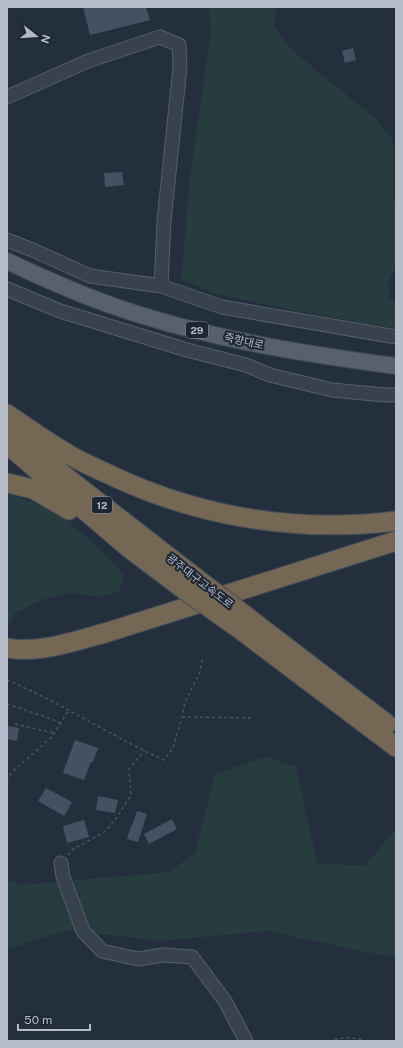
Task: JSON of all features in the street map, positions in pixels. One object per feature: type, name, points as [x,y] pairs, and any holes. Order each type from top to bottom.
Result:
[{"type":"highway","points":[[7,414],[81,461],[161,497],[200,508],[240,518],[287,524],[338,526],[396,521]]},
{"type":"highway","name":"광주대구고속도로","points":[[7,427],[193,586],[396,731]]},
{"type":"highway","name":"광주대구고속도로","points":[[7,444],[129,548],[193,586]]},
{"type":"highway","points":[[7,483],[33,489],[56,501],[129,548]]},
{"type":"highway","points":[[7,648],[34,649],[63,644],[105,633],[396,541]]},
{"type":"highway","points":[[7,657],[36,657],[106,641],[256,596],[396,551]]},
{"type":"highway","name":"광주대구고속도로","points":[[246,625],[396,747]]},
{"type":"main road","name":"죽향대로","points":[[7,262],[57,285],[122,309],[187,328],[241,342],[310,354],[396,366]]},
{"type":"street","points":[[7,98],[88,61],[160,38],[179,45],[180,67],[164,221],[161,286]]},
{"type":"street","points":[[7,240],[90,276],[161,286],[222,307],[396,337]]},
{"type":"street","points":[[7,289],[60,311],[187,350],[246,365],[270,375],[332,390],[396,395]]},
{"type":"street","points":[[61,863],[63,877],[83,931],[102,951],[138,959],[163,955],[192,957],[225,1001],[246,1041]]},
{"type":"path","points":[[7,680],[69,710],[144,751],[164,760],[173,748],[185,702],[200,672],[203,657]]},
{"type":"path","points":[[7,704],[61,723]]},
{"type":"path","points":[[7,781],[12,772],[51,738],[69,710]]},
{"type":"path","points":[[182,717],[254,718]]},
{"type":"path","points":[[15,724],[54,733]]},
{"type":"path","points":[[61,863],[72,850],[106,831],[117,817],[131,794],[130,769],[144,751]]},
{"type":"path","points":[[329,1041],[335,1039],[355,1038],[366,1041]]},
{"type":"green space","points":[[208,7],[277,7],[274,26],[290,48],[373,116],[393,140],[394,202],[396,205],[396,265],[388,284],[390,299],[396,302],[396,329],[219,295],[181,279],[190,177],[211,31]]},
{"type":"green space","points":[[7,494],[33,502],[66,520],[96,545],[124,575],[119,591],[99,597],[71,593],[41,600],[15,613],[7,628]]},
{"type":"green space","points":[[265,757],[296,767],[317,863],[365,866],[396,829],[396,957],[268,931],[159,941],[69,930],[7,949],[7,880],[21,885],[169,872],[195,853],[215,774]]},
{"type":"building","points":[[83,7],[146,7],[150,20],[90,35]]},
{"type":"building","points":[[353,48],[356,60],[345,63],[342,51]]},
{"type":"building","points":[[122,172],[124,185],[105,187],[104,173]]},
{"type":"building","points":[[7,726],[19,728],[17,741],[7,739]]},
{"type":"building","points":[[75,740],[98,748],[84,780],[63,773]]},
{"type":"building","points":[[46,788],[72,802],[64,816],[38,801]]},
{"type":"building","points":[[98,796],[118,800],[115,813],[96,810]]},
{"type":"building","points":[[137,811],[147,814],[138,842],[127,839]]},
{"type":"building","points":[[172,819],[177,829],[149,844],[144,834]]},
{"type":"building","points":[[84,820],[89,837],[67,843],[63,826]]}]
